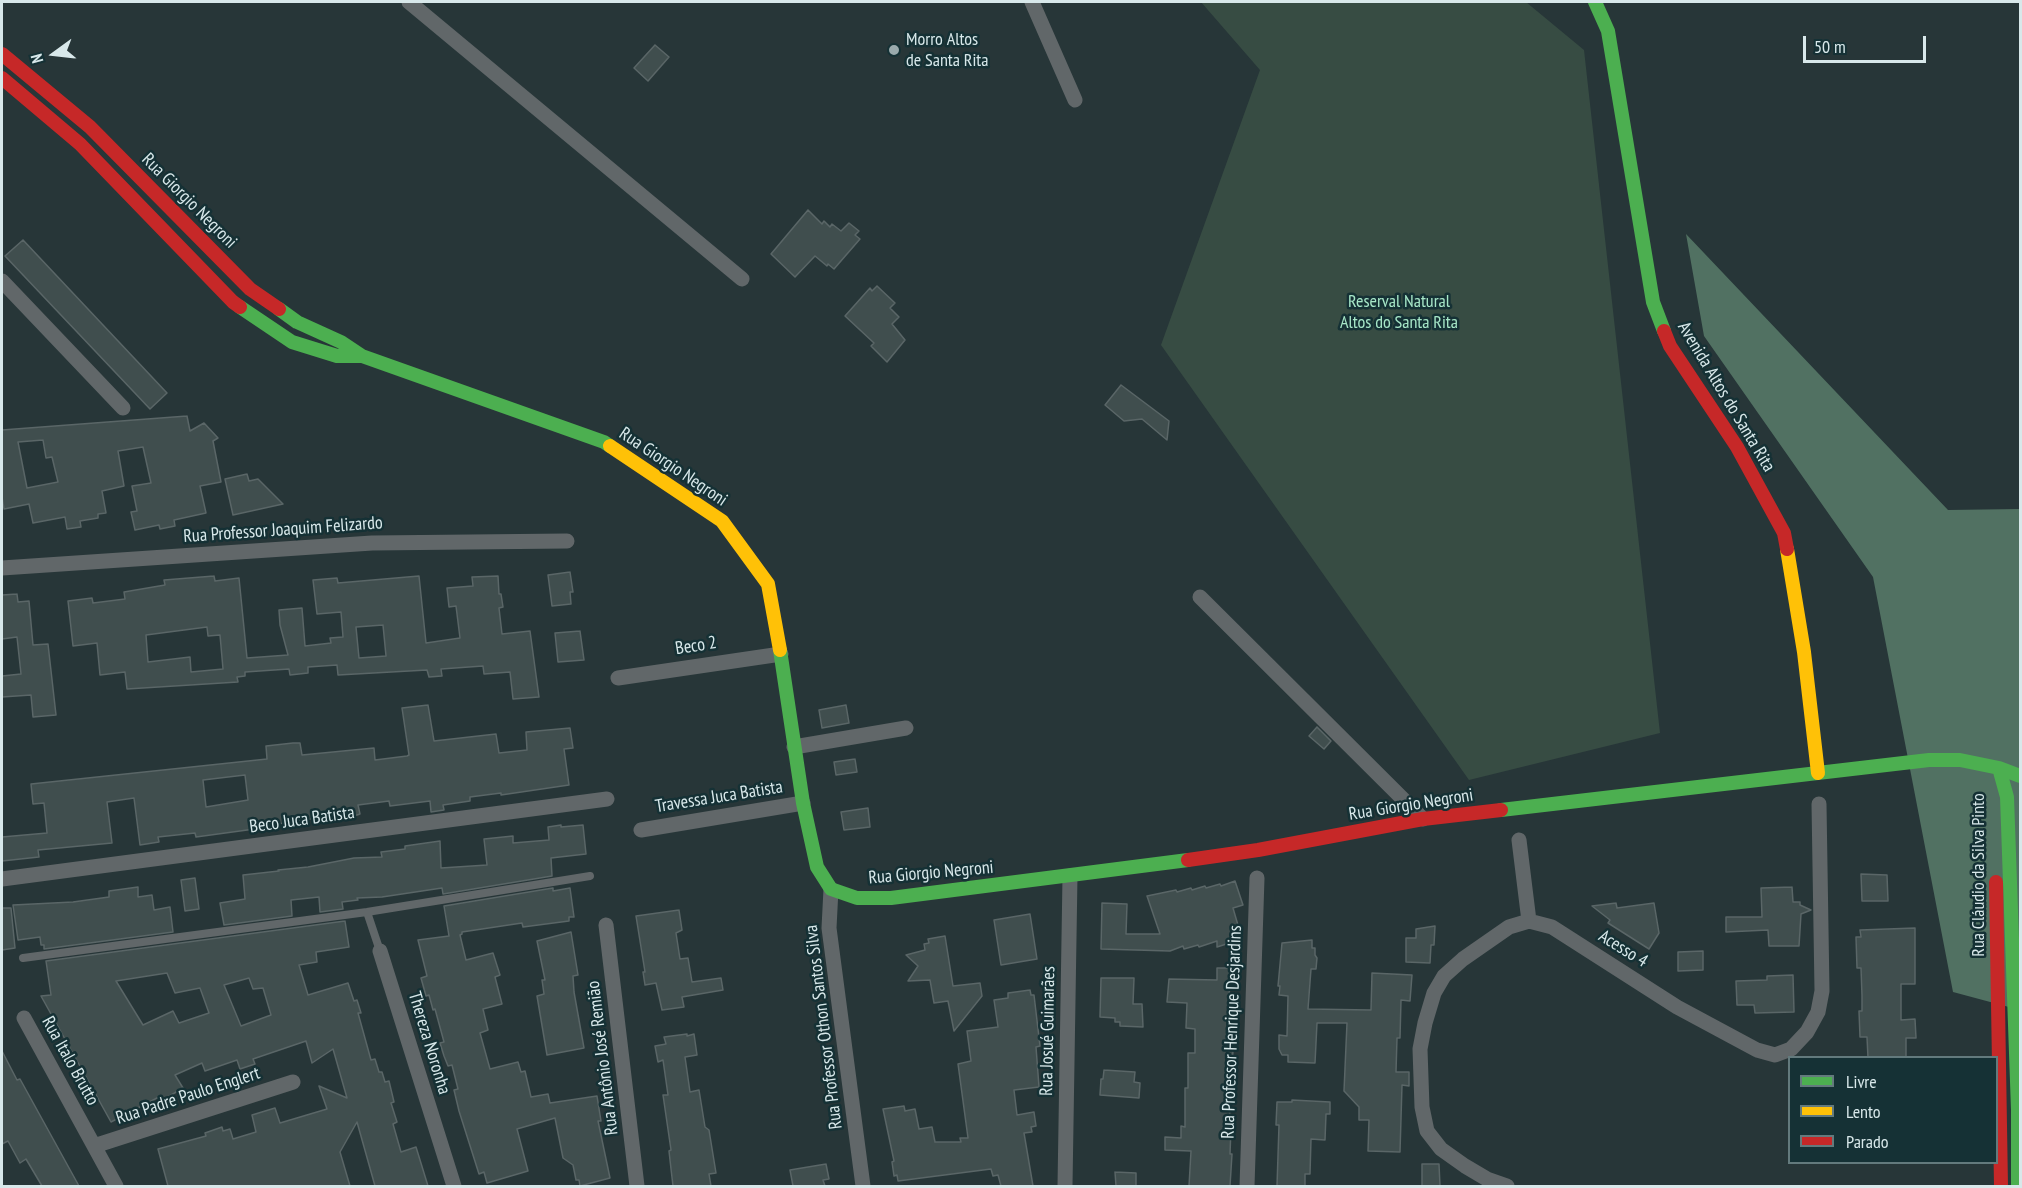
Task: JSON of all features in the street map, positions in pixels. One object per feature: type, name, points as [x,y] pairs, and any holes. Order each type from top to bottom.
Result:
[{"type":"street","points":[[409,2],[742,279]]},
{"type":"street","points":[[1032,2],[1076,100]]},
{"type":"street","name":"Avenida Altos do Santa Rita","points":[[1595,2],[1608,31],[1653,302],[1670,346],[1737,447],[1784,533],[1804,652],[1818,773]]},
{"type":"street","name":"Rua Giorgio Negroni","points":[[2,54],[90,127],[250,289],[297,322],[341,342],[362,356],[604,442],[722,521],[768,584],[780,654]]},
{"type":"street","name":"Rua Giorgio Negroni","points":[[2,78],[80,144],[233,303],[292,342],[337,356],[362,356]]},
{"type":"street","points":[[2,281],[123,408]]},
{"type":"street","name":"Rua Professor Joaquim Felizardo","points":[[2,568],[372,543],[567,541]]},
{"type":"street","points":[[1200,597],[1424,819]]},
{"type":"street","points":[[780,654],[802,803],[817,867],[831,889]]},
{"type":"street","name":"Beco 2","points":[[618,678],[780,654]]},
{"type":"street","points":[[794,747],[906,728]]},
{"type":"street","name":"Rua Giorgio Negroni","points":[[831,889],[858,898],[891,898],[1258,850],[1424,819],[1929,760],[1960,760],[2000,768],[2020,777]]},
{"type":"street","name":"Rua Cláudio da Silva Pinto","points":[[2000,768],[2007,797],[2018,1110],[2018,1186]]},
{"type":"street","name":"Rua Cláudio da Silva Pinto","points":[[2000,768],[1995,794],[2001,1186]]},
{"type":"street","name":"Beco Juca Batista","points":[[2,879],[607,800]]},
{"type":"street","name":"Travessa Juca Batista","points":[[641,830],[802,803]]},
{"type":"street","name":"Acesso 4","points":[[1529,921],[1552,927],[1677,1007],[1757,1050],[1775,1055],[1791,1049],[1807,1032],[1818,1012],[1822,991],[1819,804]]},
{"type":"street","points":[[1507,1186],[1487,1179],[1440,1149],[1427,1131],[1422,1107],[1420,1049],[1434,993],[1444,976],[1463,959],[1509,927],[1529,921],[1519,840]]},
{"type":"street","name":"Rua Josué Guimarães","points":[[1065,1186],[1070,876]]},
{"type":"street","name":"Rua Professor Henrique Desjardins","points":[[1247,1186],[1257,878]]},
{"type":"street","name":"Rua Professor Othon Santos Silva","points":[[831,889],[829,928],[863,1186]]},
{"type":"street","name":"Rua Antônio José Remião","points":[[606,925],[637,1186]]},
{"type":"street","points":[[1998,950],[2013,950]]},
{"type":"street","name":"Thereza Noronha","points":[[380,951],[454,1186]]},
{"type":"street","name":"Rua Italo Brutto","points":[[24,1018],[117,1186]]},
{"type":"street","name":"Rua Padre Paulo Englert","points":[[94,1146],[293,1082]]},
{"type":"street","points":[[2001,1110],[2018,1110]]},
{"type":"lane","points":[[23,958],[368,912],[590,876]]},
{"type":"lane","name":"Thereza Noronha","points":[[368,912],[380,951]]},
{"type":"green space","name":"Reserval Natural Altos do Santa Rita","points":[[1201,2],[1526,2],[1584,50],[1660,733],[1469,780],[1161,345],[1260,70]]},
{"type":"green space","points":[[1686,234],[1948,510],[2020,509],[2020,1010],[1953,992],[1873,577],[1704,336]]},
{"type":"building","points":[[655,45],[669,57],[648,81],[634,68]]},
{"type":"building","points":[[808,210],[822,224],[824,221],[830,227],[832,224],[841,231],[849,223],[859,231],[855,235],[860,239],[834,269],[815,256],[795,277],[771,254]]},
{"type":"building","points":[[23,240],[167,393],[150,409],[5,256]]},
{"type":"building","points":[[877,286],[895,303],[890,308],[899,317],[892,324],[905,340],[887,362],[871,346],[874,343],[845,316],[870,288],[872,291]]},
{"type":"building","points":[[1121,385],[1169,421],[1167,440],[1142,419],[1124,421],[1105,405]]},
{"type":"building","points":[[187,416],[190,431],[204,423],[218,438],[213,441],[221,482],[200,486],[206,513],[174,520],[175,526],[160,529],[159,525],[135,530],[131,512],[137,511],[132,486],[151,483],[143,447],[118,451],[124,486],[102,491],[106,513],[98,514],[98,518],[80,521],[81,527],[67,529],[65,517],[33,523],[29,504],[4,509],[2,430]],"holes":[[[43,440],[46,458],[52,457],[58,482],[27,488],[18,442]]]},
{"type":"building","points":[[247,474],[249,481],[258,479],[283,504],[233,515],[225,479]]},
{"type":"building","points":[[570,572],[573,592],[570,592],[571,604],[552,606],[548,575]]},
{"type":"building","points":[[214,576],[215,581],[239,578],[247,658],[288,655],[280,625],[279,610],[302,608],[305,646],[331,643],[330,638],[343,637],[341,612],[317,614],[313,580],[337,578],[338,583],[419,576],[426,643],[460,638],[456,606],[449,607],[447,588],[473,586],[472,577],[498,576],[499,594],[501,594],[503,607],[499,608],[502,634],[530,631],[539,697],[513,699],[510,672],[484,674],[483,666],[441,669],[442,676],[429,677],[427,670],[338,675],[337,665],[308,667],[308,673],[290,675],[289,669],[245,672],[245,676],[237,677],[238,682],[127,689],[125,672],[100,675],[97,643],[73,646],[68,601],[92,598],[93,603],[125,599],[124,592],[165,585],[164,580]],"holes":[[[383,625],[386,656],[359,658],[356,627]],[[207,627],[208,636],[220,635],[223,669],[191,672],[190,657],[148,662],[146,635]]]},
{"type":"building","points":[[17,594],[18,602],[29,601],[33,645],[48,644],[56,715],[33,717],[31,695],[2,697],[2,676],[21,674],[17,637],[2,639],[2,595]]},
{"type":"building","points":[[580,631],[584,660],[558,662],[555,633]]},
{"type":"building","points":[[428,705],[434,741],[496,734],[499,753],[527,750],[526,732],[570,728],[573,748],[564,749],[569,785],[470,797],[470,801],[443,805],[444,810],[431,812],[430,801],[390,806],[389,801],[358,805],[360,814],[351,817],[340,818],[337,815],[196,837],[195,833],[158,837],[159,842],[140,845],[134,798],[107,802],[112,843],[38,850],[39,857],[2,861],[2,837],[47,833],[44,803],[33,804],[31,784],[267,759],[266,746],[293,743],[300,743],[302,755],[374,748],[375,760],[407,756],[409,755],[402,708]],"holes":[[[245,775],[248,800],[206,807],[203,780]]]},
{"type":"building","points":[[846,705],[849,723],[822,728],[819,710]]},
{"type":"building","points":[[1317,727],[1331,741],[1324,749],[1309,736]]},
{"type":"building","points":[[855,759],[857,772],[836,775],[834,762]]},
{"type":"building","points":[[868,808],[870,827],[844,830],[841,812]]},
{"type":"building","points":[[561,825],[561,827],[583,825],[586,854],[551,858],[552,876],[443,894],[442,888],[382,897],[357,898],[358,900],[342,902],[343,909],[320,912],[319,897],[291,900],[292,916],[224,925],[220,903],[245,899],[243,875],[308,867],[354,858],[382,857],[381,852],[440,841],[441,868],[487,865],[484,839],[513,836],[513,843],[549,840],[548,827]]},
{"type":"building","points":[[1861,874],[1887,875],[1888,901],[1862,901]]},
{"type":"building","points":[[195,878],[199,909],[185,911],[181,880]]},
{"type":"building","points":[[1235,881],[1243,905],[1233,908],[1242,939],[1217,947],[1217,941],[1199,947],[1198,945],[1184,949],[1183,946],[1170,951],[1101,949],[1102,903],[1127,904],[1126,934],[1160,934],[1147,896],[1205,886],[1206,888],[1220,884],[1221,886]]},
{"type":"building","points":[[138,887],[138,897],[152,895],[154,910],[170,907],[173,932],[44,949],[40,937],[18,940],[13,905],[73,902],[109,897],[109,891]]},
{"type":"building","points":[[1792,887],[1793,902],[1800,902],[1800,905],[1811,910],[1801,914],[1799,946],[1769,946],[1768,930],[1726,932],[1726,917],[1762,917],[1761,888]]},
{"type":"building","points":[[553,888],[553,891],[570,888],[574,917],[569,917],[569,921],[523,927],[522,923],[462,932],[460,935],[466,960],[493,953],[500,975],[495,977],[502,1004],[483,1009],[488,1030],[480,1033],[490,1069],[518,1062],[521,1072],[525,1071],[531,1097],[548,1094],[550,1103],[597,1096],[601,1121],[598,1121],[610,1178],[580,1186],[579,1180],[576,1180],[573,1165],[563,1158],[555,1118],[517,1129],[528,1171],[487,1183],[484,1172],[479,1174],[459,1111],[454,1090],[458,1089],[452,1065],[448,1066],[444,1056],[440,1043],[444,1042],[435,1009],[433,1010],[429,995],[426,996],[421,978],[427,976],[418,940],[449,936],[444,906]]},
{"type":"building","points":[[1616,903],[1617,908],[1654,903],[1659,933],[1649,949],[1608,923],[1610,920],[1592,906]]},
{"type":"building","points":[[2,908],[11,908],[15,948],[2,950]]},
{"type":"building","points":[[679,910],[682,930],[676,933],[680,959],[688,958],[692,982],[721,978],[723,990],[682,997],[684,1007],[662,1010],[656,983],[645,985],[636,916]]},
{"type":"building","points":[[1030,914],[1037,959],[1001,965],[994,920]]},
{"type":"building","points":[[345,921],[349,947],[316,952],[317,962],[299,965],[308,995],[348,983],[361,1013],[358,1013],[371,1060],[375,1059],[385,1082],[389,1081],[394,1102],[391,1103],[397,1122],[393,1124],[401,1152],[416,1147],[428,1186],[375,1186],[357,1122],[340,1152],[350,1186],[168,1186],[158,1149],[206,1136],[205,1133],[222,1127],[223,1131],[230,1129],[233,1139],[256,1132],[252,1115],[275,1108],[280,1123],[327,1109],[319,1086],[347,1098],[333,1049],[312,1063],[306,1041],[253,1059],[255,1064],[240,1069],[237,1060],[205,1071],[202,1063],[175,1075],[183,1088],[161,1101],[159,1097],[111,1122],[41,996],[51,995],[46,961]],"holes":[[[167,973],[175,993],[200,988],[209,1013],[179,1023],[173,1011],[143,1025],[116,981]],[[249,978],[253,989],[263,988],[271,1015],[241,1026],[224,985]]]},
{"type":"building","points":[[1435,926],[1430,963],[1406,962],[1406,938],[1416,938],[1416,929]]},
{"type":"building","points":[[1915,928],[1915,984],[1901,984],[1901,1020],[1915,1019],[1916,1038],[1906,1038],[1906,1056],[1868,1056],[1867,1037],[1860,1037],[1861,968],[1857,968],[1856,937],[1861,937],[1860,930]]},
{"type":"building","points":[[571,932],[578,975],[573,976],[574,992],[584,1048],[547,1055],[537,996],[544,994],[542,980],[545,980],[537,941]]},
{"type":"building","points":[[945,936],[953,986],[980,983],[982,996],[954,1031],[948,1001],[934,1003],[930,980],[908,981],[918,966],[906,955],[925,950],[924,944],[929,943],[928,939]]},
{"type":"building","points":[[1312,940],[1312,948],[1315,948],[1317,958],[1316,969],[1311,969],[1308,1009],[1371,1010],[1372,973],[1412,975],[1410,1001],[1401,1000],[1400,1038],[1397,1038],[1396,1072],[1409,1072],[1409,1086],[1402,1085],[1400,1152],[1368,1151],[1369,1120],[1359,1120],[1359,1107],[1344,1091],[1347,1023],[1317,1023],[1315,1063],[1288,1062],[1288,1055],[1282,1055],[1279,1049],[1279,1035],[1287,1036],[1288,996],[1279,995],[1280,986],[1278,986],[1282,943]]},
{"type":"building","points":[[1703,951],[1703,970],[1678,971],[1678,952]]},
{"type":"building","points":[[1217,968],[1229,968],[1230,1030],[1234,1030],[1229,1128],[1231,1128],[1230,1154],[1232,1154],[1230,1186],[1189,1186],[1191,1151],[1165,1150],[1165,1137],[1181,1138],[1181,1126],[1185,1127],[1188,1053],[1195,1053],[1195,1029],[1186,1028],[1187,1003],[1167,1002],[1169,979],[1217,980]]},
{"type":"building","points":[[1793,975],[1794,1012],[1755,1013],[1754,1005],[1737,1005],[1736,981],[1767,980],[1767,976]]},
{"type":"building","points":[[1101,978],[1134,978],[1133,1004],[1142,1004],[1143,1027],[1120,1026],[1120,1022],[1115,1022],[1115,1018],[1100,1017]]},
{"type":"building","points":[[1030,990],[1031,995],[1034,995],[1040,1046],[1036,1047],[1039,1087],[1014,1090],[1017,1115],[1034,1112],[1036,1126],[1031,1127],[1032,1132],[1024,1133],[1033,1186],[1001,1186],[998,1175],[993,1176],[991,1169],[898,1181],[897,1175],[894,1176],[892,1162],[894,1161],[883,1109],[904,1106],[905,1111],[915,1109],[919,1129],[932,1127],[935,1142],[961,1142],[960,1138],[968,1138],[958,1064],[971,1061],[967,1031],[998,1027],[994,1000],[1008,998],[1008,993]]},
{"type":"building","points":[[687,1034],[687,1036],[694,1034],[697,1055],[685,1057],[690,1092],[699,1090],[716,1173],[709,1174],[711,1186],[673,1186],[669,1151],[671,1150],[663,1095],[668,1095],[663,1060],[658,1062],[655,1046],[666,1044],[664,1037]]},
{"type":"building","points":[[2,1051],[79,1186],[42,1186],[26,1159],[20,1163],[8,1141],[2,1144]]},
{"type":"building","points":[[1104,1070],[1135,1072],[1134,1082],[1140,1083],[1139,1098],[1100,1095]]},
{"type":"building","points":[[1292,1100],[1330,1102],[1330,1114],[1326,1114],[1325,1140],[1311,1139],[1310,1174],[1305,1174],[1305,1186],[1277,1186],[1279,1125],[1276,1125],[1277,1102],[1292,1102]]},
{"type":"building","points":[[826,1164],[829,1179],[823,1180],[825,1186],[793,1186],[790,1170]]},
{"type":"building","points":[[1422,1164],[1439,1164],[1440,1186],[1422,1186]]},
{"type":"building","points":[[1115,1172],[1136,1173],[1136,1186],[1116,1186]]},
{"type":"traffic: fast","points":[[1595,2],[1608,31],[1653,302],[1664,331]]},
{"type":"traffic: fast","points":[[240,307],[292,342],[337,356],[362,356]]},
{"type":"traffic: fast","points":[[279,309],[297,322],[341,342],[362,356],[610,446]]},
{"type":"traffic: fast","points":[[780,650],[803,803],[817,867],[831,889],[857,898],[891,898],[1188,860]]},
{"type":"traffic: fast","points":[[1501,810],[1929,760],[1960,760],[1999,768],[2020,776]]},
{"type":"traffic: fast","points":[[1999,768],[2007,797],[2018,1110],[2018,1186]]},
{"type":"traffic: slow","points":[[610,446],[722,521],[768,584],[780,650]]},
{"type":"traffic: slow","points":[[1787,549],[1804,652],[1818,773]]},
{"type":"traffic: jam","points":[[2,54],[90,127],[250,289],[279,309]]},
{"type":"traffic: jam","points":[[2,78],[80,144],[240,307]]},
{"type":"traffic: jam","points":[[1664,331],[1670,346],[1737,447],[1784,533],[1787,549]]},
{"type":"traffic: jam","points":[[1188,860],[1258,850],[1423,819],[1501,810]]},
{"type":"traffic: jam","points":[[1996,882],[2001,1186]]},
{"type":"place","name":"Morro Altos de Santa Rita","points":[[894,50]]}]
